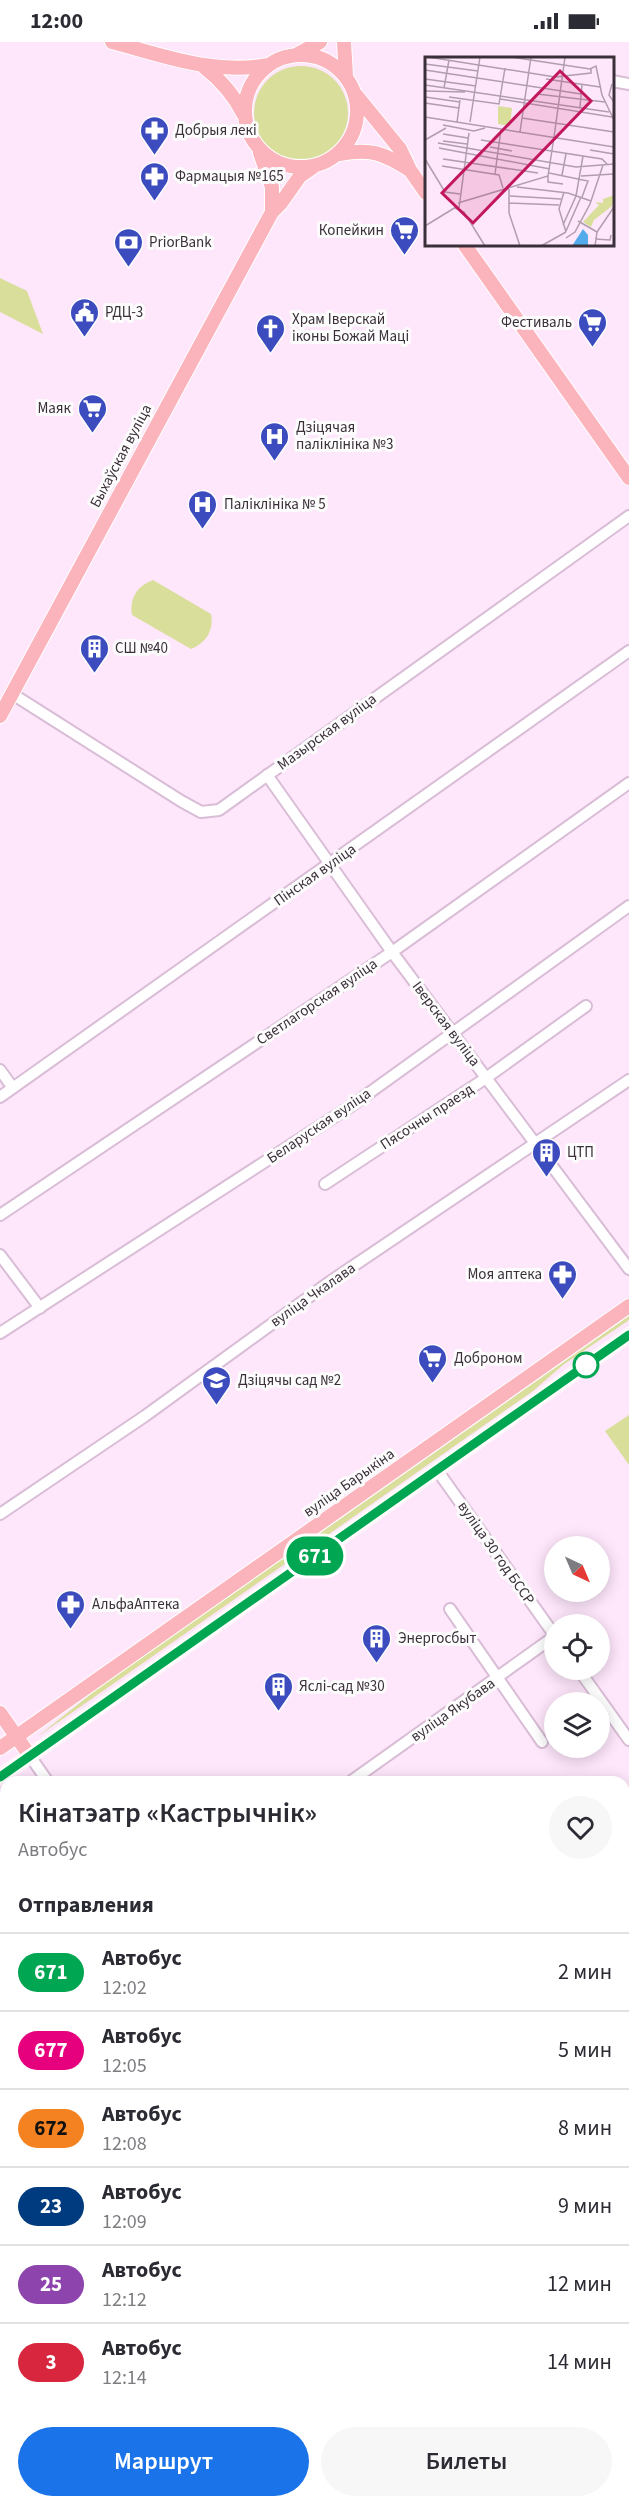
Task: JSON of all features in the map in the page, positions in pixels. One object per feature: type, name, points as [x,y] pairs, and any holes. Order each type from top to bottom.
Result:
[{"type":"main road","points":[[112,42],[204,67],[246,69],[269,65],[283,58],[297,55],[320,42]]},
{"type":"main road","points":[[344,42],[346,76]]},
{"type":"main road","points":[[297,55],[316,57],[332,64],[346,76],[356,95],[400,149],[410,171],[425,191]]},
{"type":"main road","points":[[245,119],[246,98],[255,80],[269,65]]},
{"type":"main road","points":[[204,67],[222,82],[237,100],[270,175],[272,212]]},
{"type":"main road","points":[[258,148],[274,161],[293,167],[313,167],[327,162],[339,154],[352,137],[358,116],[356,95]]},
{"type":"main road","points":[[339,154],[364,150],[378,152],[410,171]]},
{"type":"main road","name":"Быхаўская вуліца","points":[[0,716],[14,695],[272,212],[300,176],[313,167]]},
{"type":"main road","points":[[465,246],[629,478]]},
{"type":"main road","name":"вуліца Барыкіна","points":[[0,1748],[629,1306]]},
{"type":"main road","points":[[1,1776],[629,1335]]},
{"type":"main road","points":[[0,1713],[30,1756]]},
{"type":"street","points":[[614,81],[629,84]]},
{"type":"street","name":"Мазырская вуліца","points":[[14,695],[82,740],[201,812],[219,810],[629,516]]},
{"type":"street","name":"Пінская вуліца","points":[[0,1097],[629,651]]},
{"type":"street","name":"Іверская вуліца","points":[[267,775],[392,952],[629,1269]]},
{"type":"street","name":"Светлагорская вуліца","points":[[0,1215],[392,952],[629,783]]},
{"type":"street","name":"Беларуская вуліца","points":[[0,1334],[351,1106],[629,906]]},
{"type":"street","name":"Пясочны праезд","points":[[325,1185],[486,1078],[586,1006]]},
{"type":"street","points":[[0,1070],[13,1088]]},
{"type":"street","name":"вуліца Чкалава","points":[[0,1514],[145,1416],[323,1287],[629,1080]]},
{"type":"street","points":[[0,1255],[40,1308]]},
{"type":"street","name":"вуліца 30 год БССР","points":[[437,1470],[544,1621]]},
{"type":"street","points":[[450,1609],[542,1742]]},
{"type":"street","name":"вуліца Якубава","points":[[358,1776],[544,1644]]},
{"type":"street","points":[[586,1680],[629,1740]]},
{"type":"street","points":[[30,1756],[44,1776]]},
{"type":"green space","points":[[301,66],[319,69],[334,80],[345,95],[348,113],[345,131],[334,146],[319,157],[301,160],[283,157],[268,146],[257,131],[254,113],[257,95],[268,80],[283,69]]},
{"type":"green space","points":[[0,278],[27,291],[43,334],[0,312]]},
{"type":"green space","points":[[153,580],[211,614],[210,631],[205,640],[191,649],[132,615],[131,609],[135,594]]},
{"type":"green space","points":[[629,1316],[629,1320],[563,1365],[533,1391],[319,1541],[316,1536]]},
{"type":"green space","points":[[629,1415],[629,1465],[605,1431]]},
{"type":"green space","points":[[312,1538],[315,1543],[37,1737],[101,1686]]},
{"type":"bus line","name":"671","points":[[1,1776],[629,1335]]},
{"type":"place","name":"Добрыя лекі","points":[[154,156]]},
{"type":"place","name":"Фармацыя №165","points":[[154,202]]},
{"type":"place","name":"Копейкин","points":[[405,256]]},
{"type":"place","name":"PriorBank","points":[[128,268]]},
{"type":"place","name":"РДЦ-3","points":[[84,338]]},
{"type":"place","name":"Фестиваль","points":[[593,348]]},
{"type":"place","name":"Храм Іверскай іконы Божай Маці","points":[[271,354]]},
{"type":"place","name":"Маяк","points":[[92,434]]},
{"type":"place","name":"Дзіцячая паліклініка №3","points":[[275,462]]},
{"type":"place","name":"Паліклініка № 5","points":[[203,530]]},
{"type":"place","name":"СШ №40","points":[[94,674]]},
{"type":"place","name":"ЦТП","points":[[546,1178]]},
{"type":"place","name":"Моя аптека","points":[[563,1300]]},
{"type":"place","name":"Доброном","points":[[433,1384]]},
{"type":"place","name":"Дзіцячы сад №2","points":[[217,1406]]},
{"type":"place","name":"АльфаАптека","points":[[71,1630]]},
{"type":"place","name":"Энергосбыт","points":[[377,1664]]},
{"type":"place","name":"Яслі-сад №30","points":[[278,1712]]}]
